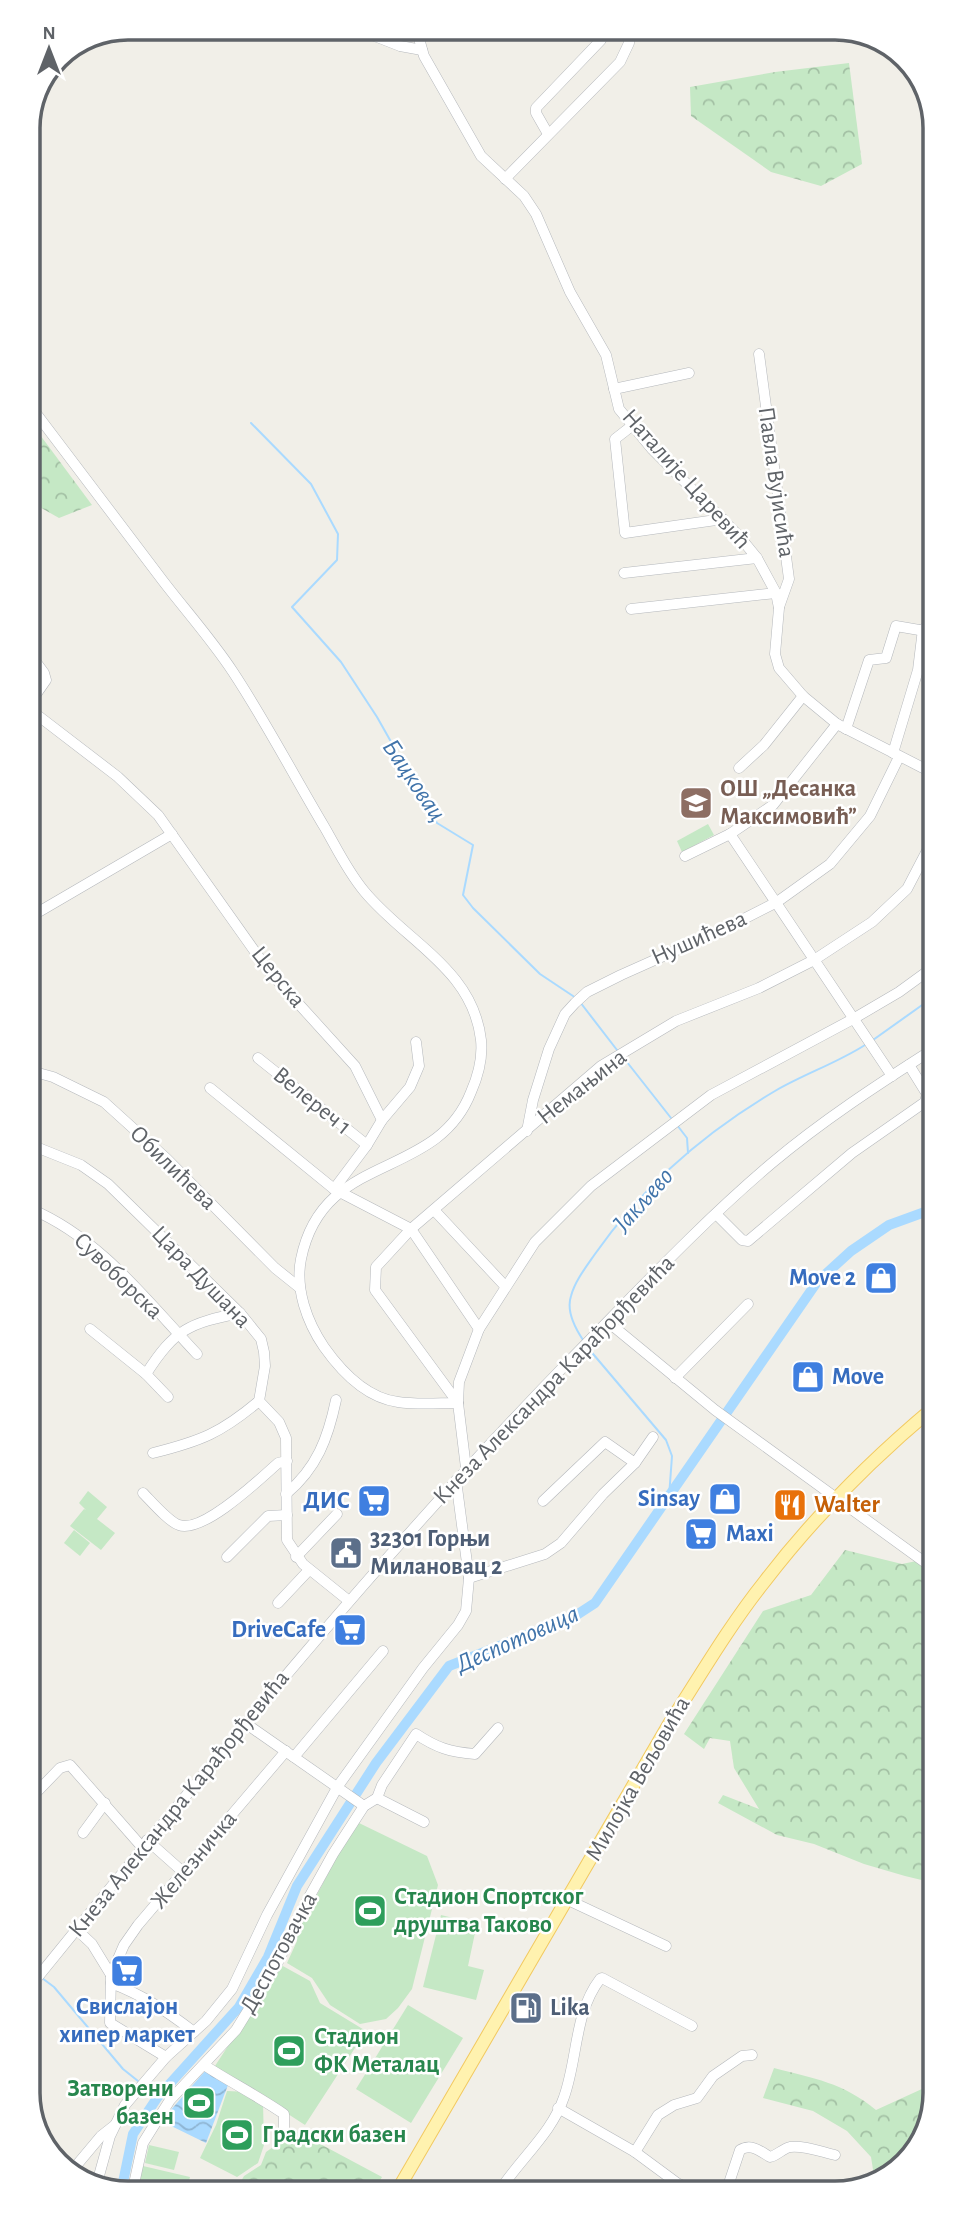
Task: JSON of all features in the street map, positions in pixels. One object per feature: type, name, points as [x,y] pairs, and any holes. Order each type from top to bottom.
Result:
[{"type":"main road","name":"Милојка Вељовића","points":[[403,2181],[669,1724],[712,1656],[764,1582],[835,1499],[923,1417]]},
{"type":"street","points":[[384,40],[422,50]]},
{"type":"street","name":"Наталије Царевић","points":[[419,40],[481,156],[524,196],[536,214],[570,292],[606,355],[619,409],[652,449],[723,519],[757,558],[776,593],[779,608],[775,654],[779,668],[803,696],[841,727],[923,768]]},
{"type":"street","points":[[548,134],[536,113],[536,107],[601,40]]},
{"type":"street","points":[[505,178],[620,62],[629,40]]},
{"type":"street","name":"Павла Вујисића","points":[[759,354],[789,579],[779,608]]},
{"type":"street","points":[[614,389],[689,373]]},
{"type":"street","points":[[40,418],[233,671],[362,889],[458,981],[475,1011],[482,1046],[481,1062],[467,1103],[457,1119],[424,1148],[337,1190]]},
{"type":"street","points":[[633,425],[615,439],[625,533],[723,519]]},
{"type":"street","points":[[624,573],[757,558]]},
{"type":"street","points":[[631,609],[776,593]]},
{"type":"street","points":[[685,856],[730,834],[773,804],[841,727],[869,660],[886,659],[896,626],[923,629]]},
{"type":"street","name":"Нушићева","points":[[527,1130],[533,1100],[556,1031],[578,1000],[587,992],[644,963],[724,929],[777,902],[830,864],[870,816],[896,755],[923,648]]},
{"type":"street","name":"Церска","points":[[40,668],[46,680],[40,689]]},
{"type":"street","points":[[739,768],[764,745],[803,696]]},
{"type":"street","name":"Церска","points":[[40,716],[143,799],[172,834],[268,970],[355,1066],[382,1119]]},
{"type":"street","points":[[40,911],[172,834]]},
{"type":"street","points":[[730,834],[892,1076]]},
{"type":"street","name":"Немањина","points":[[458,1403],[374,1290],[376,1267],[411,1229],[601,1066],[676,1021],[759,988],[814,960],[890,907],[906,889],[923,858]]},
{"type":"street","points":[[466,1468],[458,1403],[459,1382],[479,1329],[535,1242],[591,1186],[674,1122],[722,1089],[853,1019],[923,975]]},
{"type":"street","points":[[415,1042],[419,1066],[410,1087],[382,1119],[337,1190],[314,1220],[300,1265],[300,1288],[314,1332],[347,1374],[381,1398],[399,1403],[458,1403]]},
{"type":"street","name":"Кнеза Александра Карађорђевића","points":[[40,1974],[245,1723],[466,1468],[716,1214],[788,1150],[841,1110],[923,1056]]},
{"type":"street","name":"Велереч 1","points":[[258,1058],[367,1145]]},
{"type":"street","points":[[909,1065],[923,1088]]},
{"type":"street","name":"Обилићева","points":[[40,1073],[104,1102],[167,1159],[275,1268],[300,1288]]},
{"type":"street","points":[[210,1088],[337,1190],[411,1229],[479,1329]]},
{"type":"street","points":[[716,1214],[742,1240],[748,1241],[852,1153],[923,1103]]},
{"type":"street","name":"Цара Душана","points":[[40,1149],[81,1165],[108,1184],[240,1313],[261,1339],[264,1352],[265,1366],[259,1401]]},
{"type":"street","points":[[433,1210],[505,1286]]},
{"type":"street","name":"Сувоборска","points":[[40,1214],[76,1232],[100,1253],[197,1353]]},
{"type":"street","points":[[675,1378],[748,1304]]},
{"type":"street","points":[[146,1374],[163,1348],[178,1333],[209,1319],[240,1313]]},
{"type":"street","points":[[608,1322],[729,1421],[923,1561]]},
{"type":"street","points":[[90,1329],[146,1374],[168,1397]]},
{"type":"street","points":[[286,1494],[308,1473],[323,1450],[336,1400]]},
{"type":"street","points":[[153,1453],[217,1433],[259,1401],[271,1411],[285,1432],[287,1540],[296,1557],[309,1570],[349,1601]]},
{"type":"street","points":[[469,1578],[554,1549],[635,1463],[653,1437]]},
{"type":"street","points":[[543,1501],[605,1442],[635,1463]]},
{"type":"street","points":[[143,1493],[178,1525],[188,1526],[216,1513],[278,1463],[287,1461]]},
{"type":"street","points":[[99,2176],[115,2125],[125,2105],[166,2057],[206,2021],[232,1989],[267,1915],[341,1789],[423,1668],[466,1611],[469,1578],[456,1480]]},
{"type":"street","points":[[296,1557],[337,1514]]},
{"type":"street","points":[[227,1556],[268,1516],[287,1515]]},
{"type":"street","points":[[278,1603],[309,1570]]},
{"type":"street","name":"Железничка","points":[[111,1979],[124,1945],[138,1925],[383,1651]]},
{"type":"street","points":[[245,1723],[362,1804],[377,1798],[382,1785],[416,1734],[434,1746],[456,1753],[475,1754],[498,1728]]},
{"type":"street","points":[[40,1789],[60,1768],[70,1765],[145,1843],[183,1872]]},
{"type":"street","points":[[377,1798],[424,1822]]},
{"type":"street","points":[[83,1833],[105,1803]]},
{"type":"street","name":"Деспотовачка","points":[[135,2181],[143,2143],[170,2100],[236,2030],[271,1974],[308,1899],[362,1804]]},
{"type":"street","points":[[568,1900],[666,1946]]},
{"type":"street","points":[[76,1929],[92,1944],[111,1979],[110,2023],[166,2057]]},
{"type":"street","points":[[111,1979],[160,2006],[194,2032]]},
{"type":"street","points":[[506,2181],[544,2134],[564,2099],[580,2023],[600,1979],[692,2026]]},
{"type":"street","points":[[635,2152],[658,2115],[674,2105],[697,2098],[713,2076],[742,2056],[752,2055]]},
{"type":"street","points":[[204,2064],[284,2114],[284,2129]]},
{"type":"street","points":[[558,2108],[635,2152],[674,2181]]},
{"type":"street","points":[[78,2165],[101,2136],[115,2125]]},
{"type":"street","points":[[730,2181],[740,2150],[745,2147],[751,2147],[770,2157],[786,2148],[794,2147],[835,2155]]},
{"type":"green space","points":[[849,63],[862,164],[821,186],[771,172],[691,116],[690,87],[775,72]]},
{"type":"green space","points":[[40,435],[92,505],[59,518],[40,507]]},
{"type":"green space","points":[[708,824],[714,835],[682,852],[677,841]]},
{"type":"green space","points":[[88,1491],[107,1507],[97,1519],[115,1533],[101,1550],[70,1526],[84,1509],[86,1510],[79,1503]]},
{"type":"green space","points":[[74,1530],[90,1543],[80,1556],[64,1543]]},
{"type":"green space","points":[[845,1550],[902,1564],[923,1560],[923,1880],[864,1864],[814,1844],[777,1835],[718,1803],[723,1795],[759,1809],[734,1768],[730,1741],[710,1738],[704,1749],[684,1734],[763,1611],[811,1595]]},
{"type":"green space","name":"Стадион Спортског друштва Таково","points":[[359,1823],[427,1856],[438,1885],[412,1989],[386,2019],[360,2024],[330,2005],[312,1978],[287,1963],[297,1941],[295,1937],[346,1839]]},
{"type":"green space","points":[[441,1915],[461,1920],[459,1929],[475,1933],[468,1966],[484,1970],[476,2000],[423,1987]]},
{"type":"green space","name":"Стадион ФК Металац","points":[[281,1965],[310,1981],[320,2003],[366,2031],[305,2125],[237,2081],[213,2069]]},
{"type":"green space","points":[[408,2005],[463,2038],[411,2123],[356,2089]]},
{"type":"green space","points":[[774,2068],[840,2087],[876,2110],[923,2088],[920,2115],[914,2132],[897,2155],[873,2171],[871,2157],[847,2131],[813,2111],[763,2098]]},
{"type":"green space","name":"Градски базен","points":[[227,2091],[248,2092],[263,2102],[264,2145],[258,2163],[237,2177],[200,2158],[216,2125]]},
{"type":"green space","points":[[296,2131],[382,2177],[380,2181],[241,2181],[244,2176],[261,2165],[266,2152]]},
{"type":"green space","points":[[149,2145],[179,2152],[174,2170],[145,2163]]},
{"type":"green space","points":[[143,2166],[190,2177],[189,2181],[139,2181]]},
{"type":"water","name":"Затворени базен","points":[[206,2070],[228,2085],[206,2143],[161,2121]]},
{"type":"waterway","name":"Бацковац","points":[[251,423],[311,484],[338,534],[337,560],[292,607],[341,662],[377,717],[437,823],[473,845],[463,895],[540,974],[576,998]]},
{"type":"waterway","name":"Бацковац","points":[[580,1002],[617,1050]]},
{"type":"waterway","name":"Јакљево","points":[[873,1040],[923,1004]]},
{"type":"waterway","name":"Јакљево","points":[[583,1340],[570,1313],[575,1285],[613,1229],[654,1184],[699,1143],[749,1107],[865,1045]]},
{"type":"waterway","name":"Бацковац","points":[[623,1057],[671,1118]]},
{"type":"waterway","name":"Бацковац","points":[[677,1125],[687,1138],[688,1153]]},
{"type":"waterway","name":"Деспотовица","points":[[123,2181],[133,2134],[157,2098],[239,2007],[268,1957],[297,1886],[376,1763],[449,1666],[575,1616],[595,1603],[817,1282],[851,1251],[889,1225],[923,1213]]},
{"type":"waterway","name":"Јакљево","points":[[588,1348],[666,1440],[672,1456],[669,1497]]},
{"type":"waterway","points":[[42,1978],[54,1987],[123,2069],[138,2081]]},
{"type":"waterway","points":[[145,2087],[157,2098]]},
{"type":"place","name":"ОШ „Десанка Максимовић”","points":[[696,803]]},
{"type":"place","name":"Move 2","points":[[881,1278]]},
{"type":"place","name":"Move","points":[[808,1377]]},
{"type":"place","name":"Sinsay","points":[[725,1499]]},
{"type":"place","name":"ДИС","points":[[374,1501]]},
{"type":"place","name":"Walter","points":[[790,1505]]},
{"type":"place","name":"Maxi","points":[[701,1534]]},
{"type":"place","name":"32301 Горњи Милановац 2","points":[[346,1553]]},
{"type":"place","name":"DriveCafe","points":[[350,1630]]},
{"type":"place","name":"Стадион Спортског друштва Таково","points":[[370,1911]]},
{"type":"place","name":"Свислајон хипер маркет","points":[[127,1971]]},
{"type":"place","name":"Lika","points":[[526,2008]]},
{"type":"place","name":"Стадион ФК Металац","points":[[289,2051]]},
{"type":"place","name":"Затворени базен","points":[[199,2103]]},
{"type":"place","name":"Градски базен","points":[[237,2135]]}]
